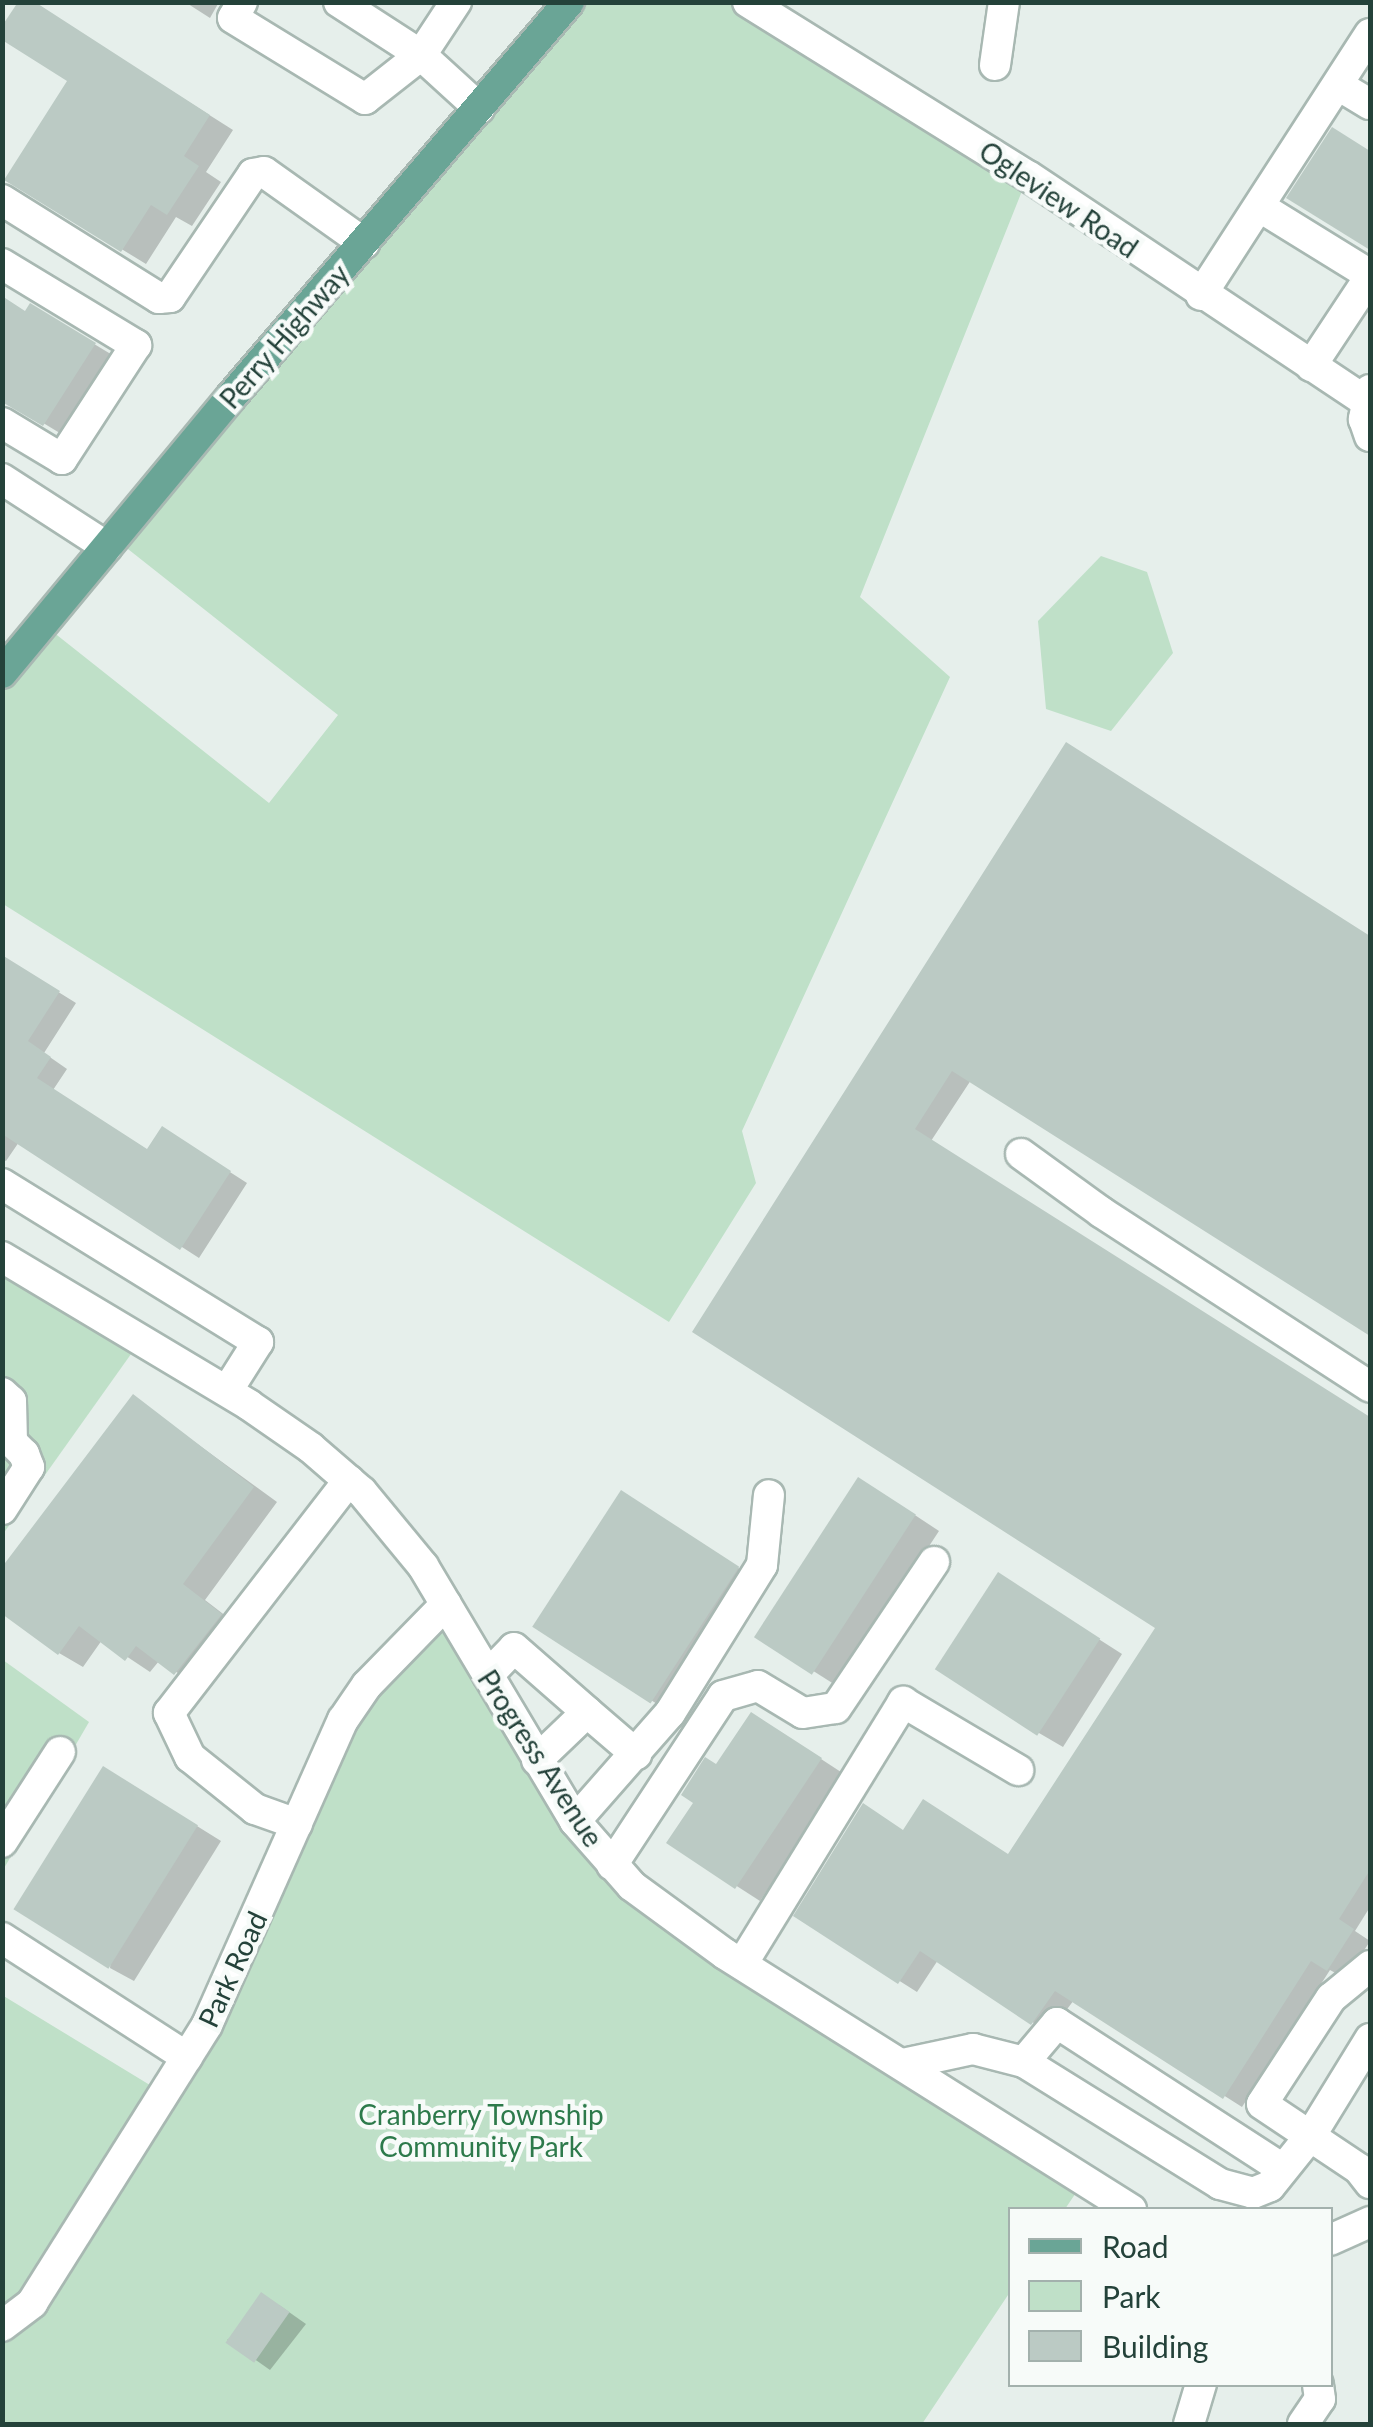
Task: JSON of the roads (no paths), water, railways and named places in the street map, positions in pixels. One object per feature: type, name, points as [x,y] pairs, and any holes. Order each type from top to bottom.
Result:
[{"type":"main road","name":"Perry Highway","points":[[2,673],[569,2]]},
{"type":"street","points":[[242,2],[233,18],[365,100],[421,55],[445,6]]},
{"type":"street","points":[[339,2],[421,55],[479,108]]},
{"type":"street","name":"Ogleview Road","points":[[748,2],[1028,176],[1311,366],[1368,395]]},
{"type":"street","points":[[996,65],[1004,2]]},
{"type":"street","points":[[1201,295],[1370,34]]},
{"type":"street","points":[[1338,84],[1370,104]]},
{"type":"street","points":[[2,200],[159,298],[170,297],[254,174],[264,172],[364,243]]},
{"type":"street","points":[[1260,206],[1370,276],[1311,366]]},
{"type":"street","points":[[2,264],[136,345],[62,460],[2,423]]},
{"type":"street","points":[[1368,395],[1364,420],[1370,436]]},
{"type":"street","points":[[2,480],[107,547]]},
{"type":"street","points":[[1021,1154],[1101,1212],[1370,1387]]},
{"type":"street","points":[[2,1184],[258,1342],[227,1391]]},
{"type":"street","name":"Progress Avenue","points":[[2,1257],[280,1425],[349,1480],[403,1539],[575,1821],[612,1865],[655,1905],[1126,2207]]},
{"type":"street","points":[[2,1392],[11,1401],[12,1442],[24,1454],[29,1468],[2,1509]]},
{"type":"street","points":[[296,1824],[255,1809],[190,1756],[168,1712],[349,1480]]},
{"type":"street","points":[[575,1821],[670,1713],[762,1564],[770,1496]]},
{"type":"street","points":[[612,1865],[723,1696],[758,1686],[804,1713],[836,1708],[934,1562]]},
{"type":"street","name":"Park Road","points":[[2,2326],[32,2303],[224,1993],[296,1824],[354,1702],[446,1604]]},
{"type":"street","points":[[488,1675],[514,1648],[636,1754]]},
{"type":"street","points":[[742,1964],[903,1702],[1018,1770]]},
{"type":"street","points":[[537,1760],[587,1712]]},
{"type":"street","points":[[2,1842],[60,1752]]},
{"type":"street","points":[[2,1938],[187,2057]]},
{"type":"street","points":[[1367,2171],[1262,2104],[1331,1998],[1370,1966]]},
{"type":"street","points":[[1024,2062],[1058,2023],[1283,2169]]},
{"type":"street","points":[[903,2064],[973,2049],[1024,2062],[1220,2184],[1253,2194],[1270,2186],[1311,2135],[1370,2039]]},
{"type":"street","points":[[1333,2239],[1370,2222]]},
{"type":"street","points":[[1189,2424],[1201,2387]]},
{"type":"street","points":[[1303,2424],[1320,2399],[1318,2387]]},
{"type":"park label","name":"Cranberry Township Community Park","points":[[481,2130]]}]
